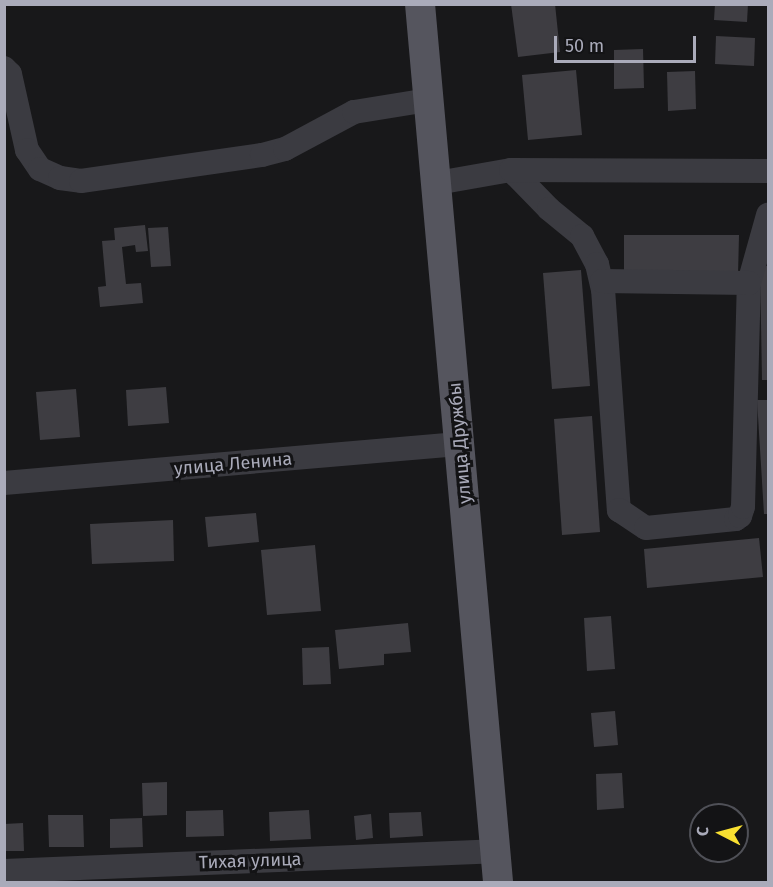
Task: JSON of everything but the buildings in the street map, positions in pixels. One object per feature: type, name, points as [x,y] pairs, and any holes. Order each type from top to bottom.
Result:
[{"type":"main road","name":"улица Дружбы","points":[[420,4],[498,882]]},
{"type":"street","points":[[4,68],[10,74],[27,150],[40,169],[60,178],[81,181],[262,155],[285,149],[354,112],[428,100]]},
{"type":"street","points":[[437,183],[511,170],[768,171]]},
{"type":"street","points":[[511,170],[549,209],[582,236],[597,264],[602,281],[620,510],[646,528],[736,519],[740,516],[743,507],[749,283],[768,216]]},
{"type":"street","points":[[602,281],[749,283]]},
{"type":"street","name":"улица Ленина","points":[[4,483],[460,444]]},
{"type":"street","name":"Тихая улица","points":[[4,871],[495,851]]}]
